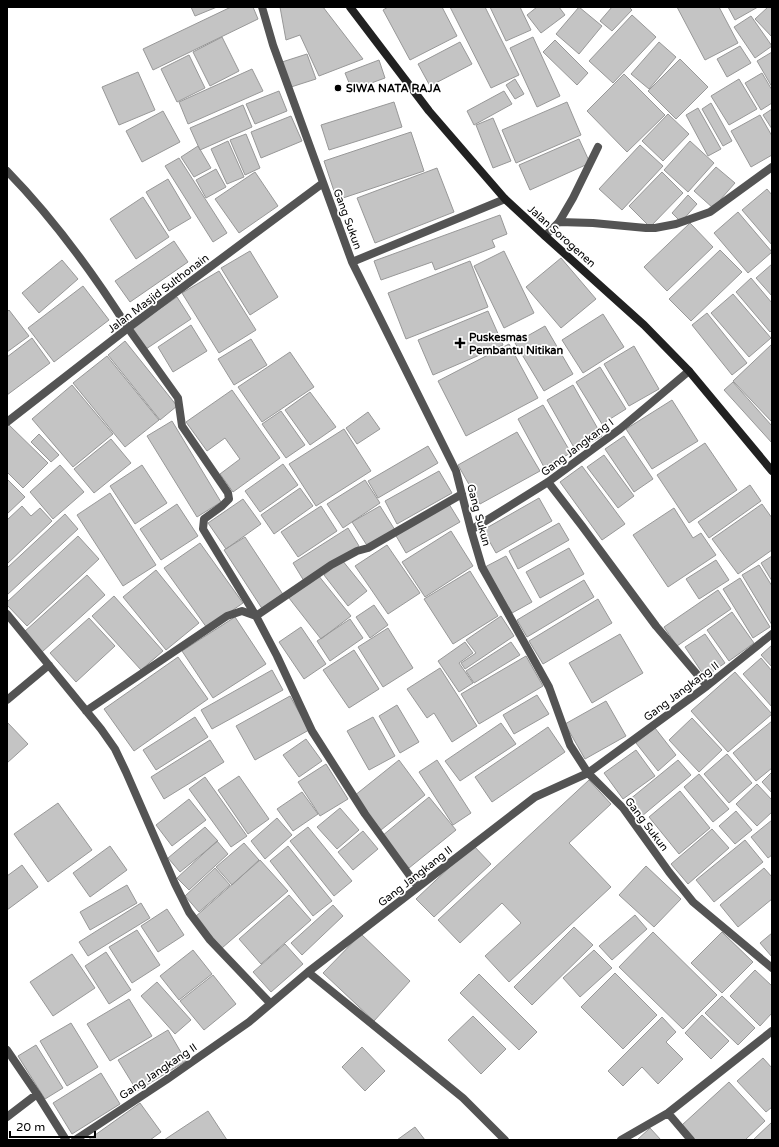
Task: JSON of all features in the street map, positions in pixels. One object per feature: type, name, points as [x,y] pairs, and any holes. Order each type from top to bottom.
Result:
[{"type":"main road","name":"Jalan Sorogenen","points":[[350,7],[429,111],[506,199],[644,325],[689,371],[772,471]]},
{"type":"street","name":"Gang Sukun","points":[[262,7],[273,45],[352,262],[456,471],[482,567],[549,687],[570,745],[588,773],[623,808],[669,872],[693,902],[772,968]]},
{"type":"street","points":[[545,236],[559,222],[573,198],[598,147]]},
{"type":"street","points":[[559,222],[646,228],[676,224],[710,212],[772,167]]},
{"type":"street","points":[[7,171],[53,223],[104,291],[128,328],[178,398],[182,426],[228,493],[229,499],[222,506],[204,518],[203,529],[256,616],[277,656],[312,731],[365,814],[418,887]]},
{"type":"street","name":"Jalan Masjid Sulthonain","points":[[7,422],[128,328],[323,183]]},
{"type":"street","points":[[352,262],[506,199]]},
{"type":"street","name":"Gang Jangkang I","points":[[471,530],[548,482],[620,429],[689,371]]},
{"type":"street","points":[[548,482],[656,626],[707,686]]},
{"type":"street","points":[[256,616],[332,565],[357,551],[368,548],[462,494]]},
{"type":"street","points":[[86,711],[227,616],[242,611],[256,616]]},
{"type":"street","points":[[7,614],[115,748],[175,884],[189,912],[210,940],[270,1003]]},
{"type":"street","name":"Gang Jangkang II","points":[[75,1140],[166,1080],[249,1022],[308,972],[535,797],[588,773],[707,686],[772,634]]},
{"type":"street","points":[[7,700],[49,666]]},
{"type":"street","points":[[308,972],[463,1098],[505,1140]]},
{"type":"street","points":[[621,1140],[668,1113],[772,1031]]},
{"type":"street","points":[[7,1050],[66,1140]]},
{"type":"street","points":[[7,1117],[37,1094]]},
{"type":"street","points":[[668,1113],[691,1140]]},
{"type":"building","points":[[191,7],[217,7],[195,16]]},
{"type":"building","points":[[231,7],[253,7],[258,19],[153,70],[143,49]]},
{"type":"building","points":[[280,7],[323,7],[363,59],[319,76],[300,35],[286,40]]},
{"type":"building","points":[[388,7],[442,7],[457,36],[410,60],[383,10]]},
{"type":"building","points":[[450,7],[485,7],[519,75],[491,88]]},
{"type":"building","points":[[490,7],[520,7],[531,30],[506,41]]},
{"type":"building","points":[[537,7],[559,7],[565,15],[541,33],[527,15]]},
{"type":"building","points":[[579,7],[602,26],[579,54],[556,34]]},
{"type":"building","points":[[612,7],[629,7],[632,10],[612,31],[600,21]]},
{"type":"building","points":[[677,7],[719,7],[738,43],[705,60]]},
{"type":"building","points":[[728,7],[758,7],[735,20]]},
{"type":"building","points":[[768,7],[772,7],[772,37],[755,19]]},
{"type":"building","points":[[632,15],[656,37],[613,83],[589,61]]},
{"type":"building","points":[[751,16],[772,46],[755,58],[734,27]]},
{"type":"building","points":[[222,37],[239,71],[210,86],[193,52]]},
{"type":"building","points":[[533,37],[560,96],[537,107],[510,48]]},
{"type":"building","points":[[555,40],[588,73],[577,85],[543,52]]},
{"type":"building","points":[[460,42],[472,64],[430,86],[418,64]]},
{"type":"building","points":[[659,42],[676,57],[649,89],[631,74]]},
{"type":"building","points":[[740,46],[751,63],[727,77],[717,59]]},
{"type":"building","points":[[772,52],[772,87],[757,61]]},
{"type":"building","points":[[307,54],[316,79],[291,87],[282,62]]},
{"type":"building","points":[[189,55],[205,88],[177,102],[161,69]]},
{"type":"building","points":[[680,59],[708,87],[676,119],[648,91]]},
{"type":"building","points":[[379,60],[385,78],[352,90],[345,73]]},
{"type":"building","points":[[252,69],[263,91],[188,124],[179,102]]},
{"type":"building","points":[[138,72],[155,110],[119,125],[102,87]]},
{"type":"building","points":[[762,73],[772,90],[772,103],[761,110],[745,83]]},
{"type":"building","points":[[624,74],[665,115],[627,152],[587,111]]},
{"type":"building","points":[[515,79],[524,94],[515,99],[506,85]]},
{"type":"building","points":[[739,79],[757,109],[729,125],[711,96]]},
{"type":"building","points":[[279,91],[287,111],[255,124],[246,104]]},
{"type":"building","points":[[504,91],[512,104],[474,125],[467,111]]},
{"type":"building","points":[[394,102],[402,127],[329,150],[321,125]]},
{"type":"building","points":[[567,102],[581,135],[516,163],[502,130]]},
{"type":"building","points":[[711,103],[732,141],[723,146],[702,109]]},
{"type":"building","points":[[243,105],[252,127],[200,150],[190,128]]},
{"type":"building","points":[[698,108],[721,149],[708,156],[686,115]]},
{"type":"building","points":[[772,109],[772,129],[763,115]]},
{"type":"building","points":[[163,111],[180,142],[142,162],[126,131]]},
{"type":"building","points":[[668,114],[689,134],[663,161],[642,141]]},
{"type":"building","points":[[760,115],[772,136],[772,155],[751,167],[731,131]]},
{"type":"building","points":[[291,116],[302,141],[261,158],[251,132]]},
{"type":"building","points":[[493,118],[511,161],[493,168],[476,125]]},
{"type":"building","points":[[411,132],[424,171],[337,200],[324,161]]},
{"type":"building","points":[[246,134],[260,168],[245,175],[230,140]]},
{"type":"building","points":[[579,139],[590,163],[530,190],[519,165]]},
{"type":"building","points":[[228,141],[244,177],[227,184],[211,149]]},
{"type":"building","points":[[690,141],[714,163],[688,192],[664,170]]},
{"type":"building","points":[[640,145],[663,166],[622,210],[599,189]]},
{"type":"building","points":[[198,146],[211,168],[194,177],[181,157]]},
{"type":"building","points":[[179,158],[227,233],[213,242],[165,166]]},
{"type":"building","points":[[716,167],[735,183],[713,208],[694,191]]},
{"type":"building","points":[[437,168],[454,212],[375,243],[357,198]]},
{"type":"building","points":[[216,169],[226,187],[206,198],[196,180]]},
{"type":"building","points":[[255,172],[278,206],[239,233],[215,199]]},
{"type":"building","points":[[662,172],[683,193],[650,227],[629,206]]},
{"type":"building","points":[[168,179],[191,218],[169,231],[146,192]]},
{"type":"building","points":[[767,189],[772,195],[772,245],[742,210]]},
{"type":"building","points":[[688,195],[697,204],[681,222],[672,213]]},
{"type":"building","points":[[143,197],[169,237],[136,259],[110,219]]},
{"type":"building","points":[[738,212],[772,252],[748,273],[714,233]]},
{"type":"building","points":[[500,215],[507,234],[492,240],[495,247],[435,270],[432,262],[381,280],[374,261]]},
{"type":"building","points":[[690,223],[713,247],[667,291],[644,267]]},
{"type":"building","points":[[174,241],[188,262],[130,302],[115,281]]},
{"type":"building","points":[[720,250],[742,272],[691,321],[669,299]]},
{"type":"building","points":[[250,251],[278,297],[250,315],[221,268]]},
{"type":"building","points":[[504,251],[534,313],[504,328],[474,266]]},
{"type":"building","points":[[561,258],[596,299],[561,328],[526,287]]},
{"type":"building","points":[[62,260],[78,279],[39,313],[22,293]]},
{"type":"building","points":[[470,261],[488,307],[406,339],[388,293]]},
{"type":"building","points":[[772,264],[772,296],[756,278]]},
{"type":"building","points":[[219,271],[256,330],[219,353],[182,293]]},
{"type":"building","points":[[751,278],[772,303],[772,330],[770,332],[736,292]]},
{"type":"building","points":[[83,286],[109,320],[54,362],[28,328]]},
{"type":"building","points":[[733,294],[771,338],[749,357],[711,313]]},
{"type":"building","points":[[177,297],[191,319],[146,349],[131,328]]},
{"type":"building","points":[[9,310],[29,336],[7,352],[7,312]]},
{"type":"building","name":"Puskesmas Pembantu Nitikan","points":[[488,311],[503,345],[433,375],[418,340]]},
{"type":"building","points":[[707,313],[747,363],[732,375],[692,325]]},
{"type":"building","points":[[603,314],[624,347],[583,373],[562,340]]},
{"type":"building","points":[[191,325],[207,351],[173,372],[158,347]]},
{"type":"building","points":[[545,326],[573,374],[544,391],[515,343]]},
{"type":"building","points":[[32,338],[50,363],[7,395],[7,357]]},
{"type":"building","points":[[251,339],[267,365],[234,385],[218,359]]},
{"type":"building","points":[[125,341],[177,406],[160,420],[108,355]]},
{"type":"building","points":[[509,344],[538,398],[466,436],[438,381]]},
{"type":"building","points":[[772,344],[772,422],[733,381]]},
{"type":"building","points":[[634,346],[659,389],[629,406],[604,364]]},
{"type":"building","points":[[290,352],[314,387],[262,422],[238,387]]},
{"type":"building","points":[[107,356],[159,420],[125,447],[73,383]]},
{"type":"building","points":[[600,367],[626,409],[602,424],[576,382]]},
{"type":"building","points":[[733,382],[772,426],[772,443],[724,390]]},
{"type":"building","points":[[72,385],[113,434],[73,467],[32,419]]},
{"type":"building","points":[[573,385],[602,436],[576,451],[547,400]]},
{"type":"building","points":[[232,390],[280,458],[233,492],[220,474],[240,459],[225,438],[207,451],[186,422]]},
{"type":"building","points":[[310,392],[336,427],[310,445],[285,410]]},
{"type":"building","points":[[672,400],[698,441],[652,469],[626,429]]},
{"type":"building","points":[[543,405],[571,453],[544,467],[518,419]]},
{"type":"building","points":[[281,411],[305,445],[286,458],[262,424]]},
{"type":"building","points":[[368,412],[380,429],[357,444],[346,428]]},
{"type":"building","points":[[172,421],[221,502],[197,517],[147,436]]},
{"type":"building","points":[[7,423],[48,463],[23,488],[7,472]]},
{"type":"building","points":[[344,429],[371,471],[316,506],[289,464]]},
{"type":"building","points":[[517,432],[540,471],[480,504],[458,465]]},
{"type":"building","points":[[39,434],[59,455],[51,462],[31,442]]},
{"type":"building","points":[[624,436],[653,479],[634,492],[605,449]]},
{"type":"building","points":[[111,439],[131,463],[94,493],[74,469]]},
{"type":"building","points":[[705,443],[737,490],[689,523],[657,475]]},
{"type":"building","points":[[428,446],[438,463],[378,498],[368,481]]},
{"type":"building","points":[[604,455],[634,496],[618,508],[587,467]]},
{"type":"building","points":[[283,464],[298,485],[260,512],[245,491]]},
{"type":"building","points":[[60,465],[84,492],[53,519],[30,492]]},
{"type":"building","points":[[142,465],[167,503],[135,524],[110,486]]},
{"type":"building","points":[[582,466],[625,524],[602,540],[560,482]]},
{"type":"building","points":[[439,471],[452,493],[397,524],[385,501]]},
{"type":"building","points":[[7,479],[25,497],[7,514]]},
{"type":"building","points":[[365,480],[380,503],[343,528],[327,504]]},
{"type":"building","points":[[750,485],[761,501],[709,538],[698,522]]},
{"type":"building","points":[[300,488],[313,506],[274,534],[261,515]]},
{"type":"building","points":[[110,493],[156,565],[123,586],[77,515]]},
{"type":"building","points":[[539,498],[552,521],[496,553],[483,530]]},
{"type":"building","points":[[243,499],[261,524],[226,549],[208,523]]},
{"type":"building","points":[[177,504],[198,536],[161,560],[140,529]]},
{"type":"building","points":[[449,504],[460,522],[406,553],[395,534]]},
{"type":"building","points":[[762,504],[772,518],[772,550],[738,574],[712,539]]},
{"type":"building","points":[[22,506],[31,516],[40,508],[52,521],[7,564],[7,520]]},
{"type":"building","points":[[321,506],[337,531],[298,557],[281,532]]},
{"type":"building","points":[[380,506],[395,530],[368,547],[352,522]]},
{"type":"building","points":[[674,508],[693,538],[701,533],[716,555],[668,587],[633,535]]},
{"type":"building","points":[[65,514],[78,529],[7,595],[7,568]]},
{"type":"building","points":[[559,523],[569,540],[518,569],[509,551]]},
{"type":"building","points":[[348,528],[359,546],[304,581],[293,563]]},
{"type":"building","points":[[451,531],[473,566],[425,597],[402,562]]},
{"type":"building","points":[[78,536],[99,559],[27,626],[7,605],[7,602]]},
{"type":"building","points":[[245,537],[284,596],[263,610],[224,550]]},
{"type":"building","points":[[200,543],[243,603],[207,628],[164,568]]},
{"type":"building","points":[[387,545],[420,593],[388,614],[355,566]]},
{"type":"building","points":[[569,548],[584,574],[540,598],[526,572]]},
{"type":"building","points":[[506,556],[532,602],[512,613],[485,567]]},
{"type":"building","points":[[772,556],[772,581],[761,563]]},
{"type":"building","points":[[342,560],[367,591],[348,606],[324,575]]},
{"type":"building","points":[[716,560],[729,580],[699,599],[686,579]]},
{"type":"building","points":[[759,565],[772,586],[772,625],[742,575]]},
{"type":"building","points":[[156,570],[199,623],[166,650],[123,597]]},
{"type":"building","points":[[470,571],[498,616],[453,644],[424,599]]},
{"type":"building","points":[[87,575],[105,595],[42,652],[24,632]]},
{"type":"building","points":[[318,575],[351,616],[321,639],[289,598]]},
{"type":"building","points":[[740,578],[770,627],[753,638],[723,589]]},
{"type":"building","points":[[584,580],[594,597],[527,637],[517,620]]},
{"type":"building","points":[[718,590],[731,609],[677,646],[664,627]]},
{"type":"building","points":[[114,596],[163,651],[141,670],[92,616]]},
{"type":"building","points":[[598,599],[612,623],[543,664],[529,641]]},
{"type":"building","points":[[374,605],[388,625],[370,638],[356,617]]},
{"type":"building","points":[[732,612],[754,643],[729,661],[707,630]]},
{"type":"building","points":[[501,616],[514,636],[465,669],[461,663],[476,653],[466,640]]},
{"type":"building","points":[[235,617],[266,664],[213,698],[182,651]]},
{"type":"building","points":[[89,618],[115,646],[76,682],[50,653]]},
{"type":"building","points":[[350,619],[363,638],[330,661],[317,641]]},
{"type":"building","points":[[301,627],[326,664],[304,679],[279,642]]},
{"type":"building","points":[[388,628],[413,668],[383,687],[358,647]]},
{"type":"building","points":[[620,634],[643,673],[592,703],[569,663]]},
{"type":"building","points":[[705,634],[725,663],[705,677],[685,647]]},
{"type":"building","points":[[465,642],[473,653],[459,663],[473,683],[459,692],[438,661]]},
{"type":"building","points":[[511,642],[520,655],[474,683],[466,671]]},
{"type":"building","points":[[772,645],[772,667],[761,655]]},
{"type":"building","points":[[354,650],[379,689],[349,708],[323,670]]},
{"type":"building","points":[[526,656],[543,686],[479,724],[461,694]]},
{"type":"building","points":[[178,657],[208,699],[134,751],[104,709]]},
{"type":"building","points":[[761,658],[772,671],[772,707],[743,674]]},
{"type":"building","points":[[440,668],[477,726],[452,742],[434,713],[427,718],[407,689]]},
{"type":"building","points":[[272,670],[283,690],[212,729],[201,710]]},
{"type":"building","points":[[735,672],[772,714],[728,752],[691,711]]},
{"type":"building","points":[[537,695],[549,714],[514,734],[503,715]]},
{"type":"building","points":[[290,696],[309,730],[255,760],[236,726]]},
{"type":"building","points":[[606,701],[626,736],[585,759],[565,724]]},
{"type":"building","points":[[397,705],[419,742],[400,753],[379,716]]},
{"type":"building","points":[[195,717],[208,737],[156,770],[143,750]]},
{"type":"building","points":[[373,717],[395,756],[369,770],[347,731]]},
{"type":"building","points":[[692,718],[722,750],[699,772],[669,740]]},
{"type":"building","points":[[772,721],[772,768],[756,781],[733,753]]},
{"type":"building","points":[[7,722],[28,744],[7,763]]},
{"type":"building","points":[[501,723],[516,744],[460,781],[445,761]]},
{"type":"building","points":[[548,727],[565,752],[492,802],[475,777]]},
{"type":"building","points":[[655,728],[676,755],[658,771],[636,743]]},
{"type":"building","points":[[306,739],[322,761],[299,777],[283,755]]},
{"type":"building","points":[[210,740],[224,762],[164,799],[151,777]]},
{"type":"building","points":[[636,750],[655,776],[623,799],[604,773]]},
{"type":"building","points":[[727,754],[752,783],[729,803],[704,774]]},
{"type":"building","points":[[399,760],[425,795],[381,830],[354,796]]},
{"type":"building","points":[[437,760],[471,813],[453,825],[419,772]]},
{"type":"building","points":[[678,760],[691,775],[642,816],[629,800]]},
{"type":"building","points":[[326,764],[348,799],[320,816],[298,782]]},
{"type":"building","points":[[772,772],[772,793],[762,782]]},
{"type":"building","points":[[699,774],[729,809],[713,822],[684,787]]},
{"type":"building","points":[[239,776],[269,819],[248,834],[218,790]]},
{"type":"building","points":[[205,777],[247,836],[231,847],[189,789]]},
{"type":"building","points":[[589,780],[611,804],[569,843],[611,887],[509,982],[485,956],[521,923],[502,903],[460,943],[438,920]]},
{"type":"building","points":[[757,784],[772,800],[772,812],[757,826],[736,804]]},
{"type":"building","points":[[680,791],[710,828],[679,854],[649,817]]},
{"type":"building","points":[[302,792],[318,814],[293,831],[277,809]]},
{"type":"building","points":[[429,797],[456,830],[409,868],[382,836]]},
{"type":"building","points":[[189,799],[206,820],[172,846],[156,825]]},
{"type":"building","points":[[58,803],[92,850],[48,882],[14,834]]},
{"type":"building","points":[[340,808],[359,830],[337,849],[317,827]]},
{"type":"building","points":[[736,811],[752,830],[735,844],[719,826]]},
{"type":"building","points":[[277,818],[292,835],[265,859],[251,841]]},
{"type":"building","points":[[772,820],[772,855],[768,858],[751,837]]},
{"type":"building","points":[[205,827],[218,841],[180,872],[168,858]]},
{"type":"building","points":[[308,827],[352,881],[334,896],[290,841]]},
{"type":"building","points":[[712,829],[729,848],[688,884],[671,864]]},
{"type":"building","points":[[363,831],[378,849],[353,870],[338,852]]},
{"type":"building","points":[[745,840],[763,862],[714,902],[696,880]]},
{"type":"building","points":[[217,841],[228,854],[189,890],[177,878]]},
{"type":"building","points":[[244,843],[259,860],[232,885],[216,867]]},
{"type":"building","points":[[473,845],[491,864],[434,917],[416,899]]},
{"type":"building","points":[[110,846],[127,870],[90,897],[73,873]]},
{"type":"building","points":[[288,846],[332,901],[313,916],[270,861]]},
{"type":"building","points":[[260,860],[288,891],[222,948],[195,917]]},
{"type":"building","points":[[22,865],[38,887],[7,910],[7,876]]},
{"type":"building","points":[[646,866],[681,899],[654,927],[619,895]]},
{"type":"building","points":[[215,868],[230,885],[199,912],[185,896]]},
{"type":"building","points":[[764,868],[772,877],[772,899],[738,927],[720,905]]},
{"type":"building","points":[[127,885],[137,903],[90,930],[80,912]]},
{"type":"building","points":[[289,895],[311,920],[261,964],[239,939]]},
{"type":"building","points":[[141,903],[150,918],[88,956],[79,942]]},
{"type":"building","points":[[333,905],[343,916],[302,955],[291,943]]},
{"type":"building","points":[[167,909],[184,935],[158,952],[141,926]]},
{"type":"building","points":[[635,915],[647,929],[612,960],[599,946]]},
{"type":"building","points":[[574,927],[593,945],[532,1005],[514,987]]},
{"type":"building","points":[[137,930],[160,965],[132,983],[109,947]]},
{"type":"building","points":[[653,932],[717,995],[683,1029],[619,967]]},
{"type":"building","points":[[722,932],[753,962],[722,993],[691,963]]},
{"type":"building","points":[[772,933],[772,957],[760,943]]},
{"type":"building","points":[[361,934],[410,981],[374,1021],[323,973]]},
{"type":"building","points":[[285,944],[303,964],[271,992],[253,972]]},
{"type":"building","points":[[193,950],[212,974],[179,1000],[160,976]]},
{"type":"building","points":[[594,950],[612,968],[580,997],[563,978]]},
{"type":"building","points":[[106,952],[131,990],[109,1004],[85,966]]},
{"type":"building","points":[[72,954],[95,988],[53,1016],[30,982]]},
{"type":"building","points":[[755,970],[772,986],[772,1013],[760,1026],[730,996]]},
{"type":"building","points":[[615,973],[657,1015],[623,1049],[581,1007]]},
{"type":"building","points":[[479,974],[537,1032],[519,1050],[460,993]]},
{"type":"building","points":[[213,975],[236,1004],[204,1030],[180,1001]]},
{"type":"building","points":[[157,982],[191,1020],[175,1034],[141,996]]},
{"type":"building","points":[[722,996],[755,1028],[738,1045],[705,1013]]},
{"type":"building","points":[[129,999],[152,1036],[110,1061],[87,1024]]},
{"type":"building","points":[[702,1015],[729,1041],[711,1059],[685,1033]]},
{"type":"building","points":[[473,1016],[506,1049],[481,1074],[448,1040]]},
{"type":"building","points":[[662,1017],[676,1032],[666,1042],[683,1059],[658,1084],[642,1067],[623,1086],[608,1071]]},
{"type":"building","points":[[71,1023],[98,1067],[67,1086],[40,1041]]},
{"type":"building","points":[[168,1030],[186,1061],[137,1091],[118,1060]]},
{"type":"building","points":[[36,1045],[63,1088],[45,1099],[18,1056]]},
{"type":"building","points":[[362,1047],[385,1071],[365,1091],[342,1067]]},
{"type":"building","points":[[763,1058],[772,1068],[772,1107],[766,1112],[737,1081]]},
{"type":"building","points":[[101,1073],[120,1104],[72,1134],[53,1103]]},
{"type":"building","points":[[729,1082],[765,1121],[745,1140],[695,1140],[682,1125]]},
{"type":"building","points":[[140,1103],[161,1132],[150,1140],[88,1140]]},
{"type":"building","points":[[208,1111],[227,1140],[164,1140]]},
{"type":"building","points":[[772,1122],[772,1140],[753,1140]]},
{"type":"building","points":[[415,1127],[425,1140],[397,1140]]},
{"type":"building","points":[[650,1128],[661,1140],[637,1140]]},
{"type":"place","name":"SIWA NATA RAJA","points":[[338,88]]},
{"type":"place","name":"Puskesmas Pembantu Nitikan","points":[[460,343]]}]
